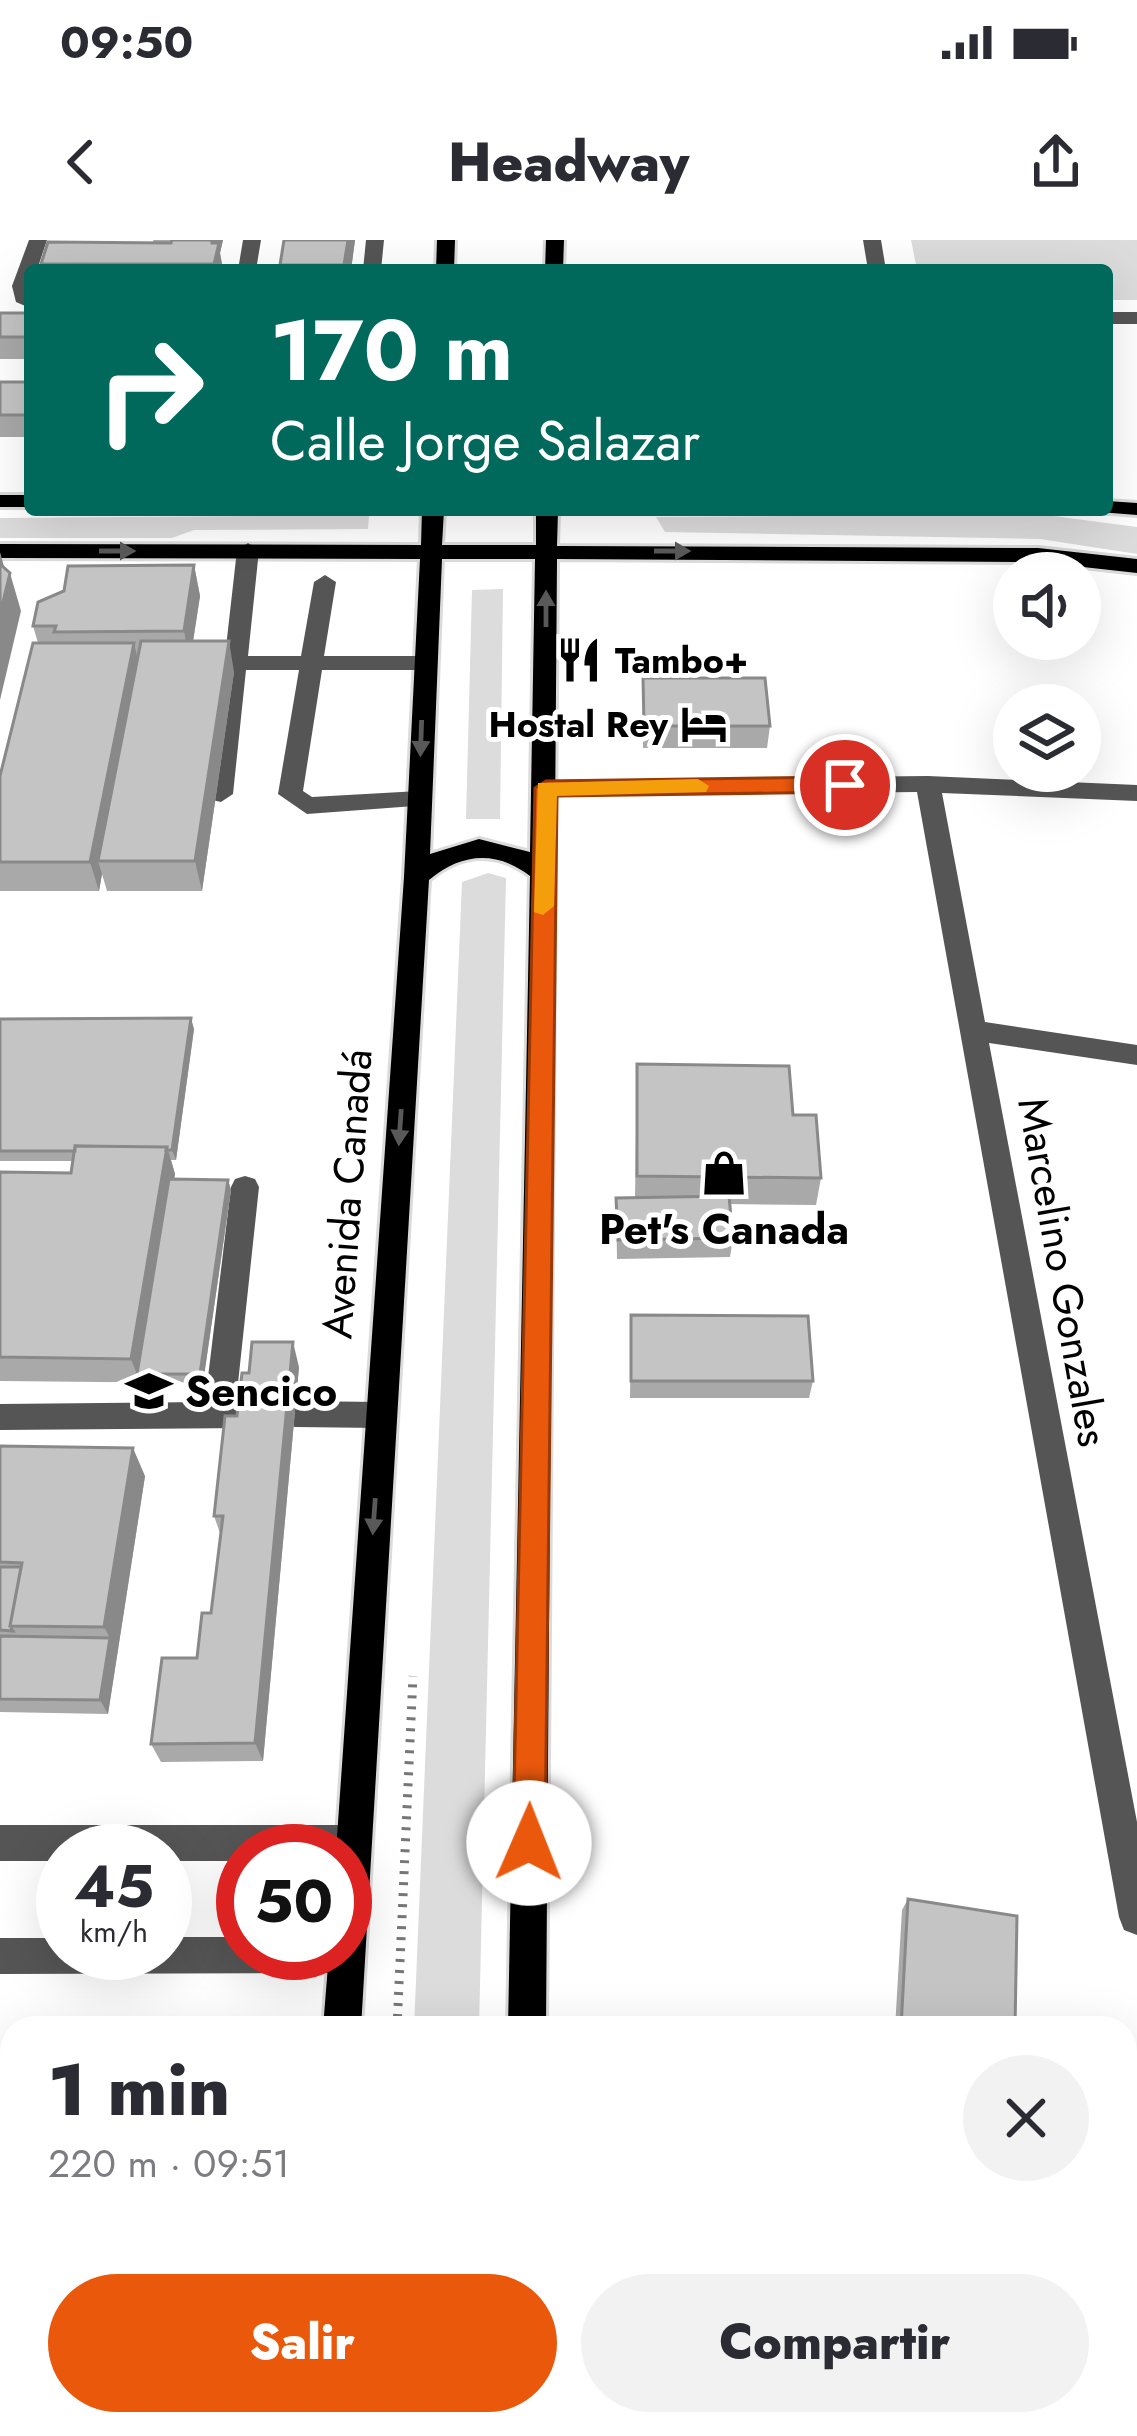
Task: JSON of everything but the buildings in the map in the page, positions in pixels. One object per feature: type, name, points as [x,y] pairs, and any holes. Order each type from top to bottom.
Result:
[{"type":"main road","name":"Avenida Canadá","points":[[354,1824],[417,877],[432,516]]},
{"type":"main road","points":[[527,2016],[547,516]]},
{"type":"main road","points":[[0,551],[1016,555],[1137,566]]},
{"type":"main road","points":[[417,877],[453,851],[479,847],[527,858],[543,873]]},
{"type":"main road","name":"Avenida Canadá","points":[[343,2016],[345,1980]]},
{"type":"street","points":[[221,794],[248,550]]},
{"type":"street","points":[[325,582],[290,794],[307,806],[419,799]]},
{"type":"street","points":[[189,663],[424,662]]},
{"type":"street","points":[[546,788],[928,784],[1137,793]]},
{"type":"street","name":"Marcelino Gonzales","points":[[928,784],[1137,1918]]},
{"type":"street","points":[[977,1031],[1137,1054]]},
{"type":"street","points":[[0,1417],[233,1415],[245,1187]]},
{"type":"street","points":[[295,1414],[380,1414]]},
{"type":"street","points":[[0,1844],[216,1844]]},
{"type":"street","points":[[0,1956],[216,1955]]},
{"type":"shaded area","points":[[911,240],[1137,240],[1137,300],[1113,300],[1113,264],[916,264]]},
{"type":"shaded area","points":[[369,516],[368,529],[194,530],[172,538],[0,538],[0,518]]},
{"type":"shaded area","points":[[1053,516],[1137,527],[1137,554],[1040,539],[665,532],[656,517]]},
{"type":"shaded area","points":[[503,589],[500,819],[466,819],[472,590]]},
{"type":"shaded area","points":[[488,873],[506,878],[479,2016],[415,2016],[462,882]]},
{"type":"slow traffic","points":[[543,906],[546,788],[698,786]]},
{"type":"place","name":"Tambo+","points":[[579,660]]},
{"type":"place","name":"Hostal Rey","points":[[704,724]]},
{"type":"place","name":"Pet's Canada","points":[[724,1173]]},
{"type":"place","name":"Sencico","points":[[149,1391]]},
{"type":"route","points":[[529,1843],[546,788],[845,785]]}]
